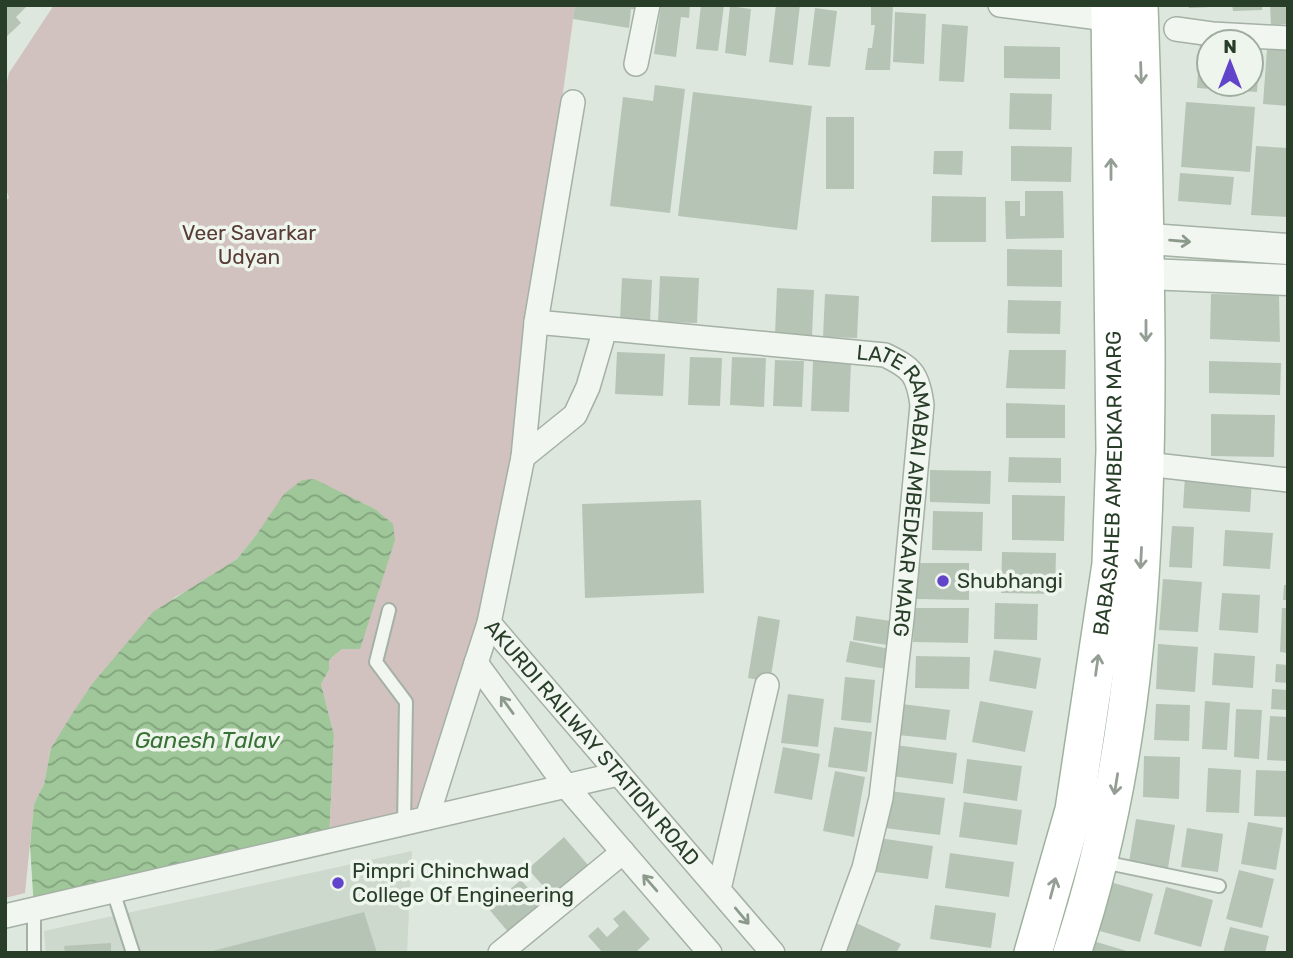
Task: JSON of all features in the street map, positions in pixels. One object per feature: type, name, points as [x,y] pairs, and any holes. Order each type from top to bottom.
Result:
[{"type":"main road","name":"BABASAHEB AMBEDKAR MARG","points":[[1072,953],[1111,818],[1134,667],[1146,464],[1129,255],[1125,13]]},
{"type":"main road","name":"BABASAHEB AMBEDKAR MARG","points":[[1033,953],[1074,810],[1111,564],[1115,450],[1129,255]]},
{"type":"street","points":[[636,64],[648,5]]},
{"type":"street","points":[[1000,5],[1125,13]]},
{"type":"street","points":[[1177,29],[1212,34],[1288,38]]},
{"type":"street","points":[[489,623],[523,457],[536,322],[573,102]]},
{"type":"street","points":[[1129,255],[1288,249]]},
{"type":"street","points":[[1129,255],[1288,280]]},
{"type":"street","name":"LATE RAMABAI AMBEDKAR MARG","points":[[536,322],[885,355],[908,367],[919,383],[922,405],[920,431],[881,798],[864,868],[833,953]]},
{"type":"street","points":[[523,457],[575,415],[589,387],[605,329]]},
{"type":"street","points":[[1146,464],[1288,480]]},
{"type":"street","name":"AKURDI RAILWAY STATION ROAD","points":[[489,623],[476,663],[566,786],[710,953]]},
{"type":"street","name":"AKURDI RAILWAY STATION ROAD","points":[[489,623],[773,953]]},
{"type":"street","points":[[427,818],[476,663]]},
{"type":"street","points":[[719,889],[767,685]]},
{"type":"street","points":[[5,916],[618,774]]},
{"type":"street","points":[[500,953],[623,852]]},
{"type":"lane","points":[[389,610],[376,662],[406,702],[404,824]]},
{"type":"lane","points":[[1099,861],[1219,886]]},
{"type":"lane","points":[[113,891],[133,953]]},
{"type":"lane","points":[[34,909],[34,953]]},
{"type":"shaded area","name":"Pimpri Chinchwad College Of Engineering","points":[[412,851],[407,953],[46,953],[44,931]]},
{"type":"green space","name":"Veer Savarkar Udyan","points":[[54,5],[575,5],[519,413],[486,626],[425,819],[329,841],[334,735],[321,684],[329,670],[329,660],[342,649],[375,509],[351,498],[257,534],[237,559],[202,583],[175,597],[92,684],[51,748],[44,784],[34,804],[25,893],[5,898],[5,201],[9,198],[5,186],[5,91],[9,73]]},
{"type":"water","name":"Ganesh Talav","points":[[314,479],[375,509],[393,524],[395,540],[360,649],[342,649],[329,660],[329,670],[321,684],[334,735],[329,841],[34,909],[30,845],[34,804],[44,784],[51,748],[72,714],[92,684],[153,612],[237,559],[284,494],[302,480]]},
{"type":"building","points":[[5,5],[28,5],[16,17],[21,23],[5,38]]},
{"type":"building","points":[[575,5],[642,5],[641,10],[631,9],[629,28],[573,19]]},
{"type":"building","points":[[661,5],[690,5],[689,18],[681,17],[676,57],[654,54]]},
{"type":"building","points":[[701,5],[724,5],[718,51],[696,49]]},
{"type":"building","points":[[776,5],[800,5],[793,65],[769,62]]},
{"type":"building","points":[[871,5],[893,5],[890,70],[865,70],[875,25],[871,25]]},
{"type":"building","points":[[1188,5],[1211,5],[1211,7],[1189,8]]},
{"type":"building","points":[[1232,5],[1262,5],[1262,10],[1233,11]]},
{"type":"building","points":[[1270,5],[1288,5],[1288,24],[1271,25]]},
{"type":"building","points":[[730,6],[751,9],[746,56],[725,53]]},
{"type":"building","points":[[815,8],[837,11],[830,67],[808,65]]},
{"type":"building","points":[[895,12],[926,14],[924,64],[893,62]]},
{"type":"building","points":[[942,24],[968,26],[964,82],[939,81]]},
{"type":"building","points":[[1004,46],[1060,47],[1060,79],[1004,78]]},
{"type":"building","points":[[1267,49],[1288,50],[1288,106],[1263,104]]},
{"type":"building","points":[[655,85],[685,89],[670,213],[610,206],[623,97],[653,101]]},
{"type":"building","points":[[693,92],[812,106],[797,230],[678,216]]},
{"type":"building","points":[[1010,93],[1052,94],[1051,130],[1009,129]]},
{"type":"building","points":[[1186,102],[1255,107],[1250,172],[1181,167]]},
{"type":"building","points":[[826,117],[854,117],[854,189],[826,189]]},
{"type":"building","points":[[1011,146],[1072,147],[1071,182],[1011,181]]},
{"type":"building","points":[[1256,146],[1288,148],[1288,217],[1251,215]]},
{"type":"building","points":[[934,151],[963,151],[962,175],[933,174]]},
{"type":"building","points":[[1180,173],[1234,177],[1231,205],[1178,201]]},
{"type":"building","points":[[1025,191],[1063,191],[1064,238],[1006,239],[1005,201],[1020,201],[1020,216],[1025,216]]},
{"type":"building","points":[[932,196],[986,197],[986,242],[931,242]]},
{"type":"building","points":[[1007,249],[1062,250],[1062,287],[1007,286]]},
{"type":"building","points":[[660,276],[699,278],[697,323],[658,322]]},
{"type":"building","points":[[622,278],[652,280],[650,322],[620,320]]},
{"type":"building","points":[[777,288],[814,290],[812,336],[775,334]]},
{"type":"building","points":[[825,294],[859,296],[857,338],[823,337]]},
{"type":"building","points":[[1211,294],[1279,295],[1280,342],[1210,339]]},
{"type":"building","points":[[1008,300],[1061,301],[1060,334],[1007,333]]},
{"type":"building","points":[[1009,350],[1066,350],[1065,389],[1006,388]]},
{"type":"building","points":[[617,352],[665,354],[663,396],[615,394]]},
{"type":"building","points":[[690,357],[722,358],[720,406],[688,405]]},
{"type":"building","points":[[732,357],[766,358],[764,407],[730,405]]},
{"type":"building","points":[[775,360],[804,361],[802,407],[773,406]]},
{"type":"building","points":[[813,361],[851,363],[849,412],[811,411]]},
{"type":"building","points":[[1209,361],[1281,363],[1280,395],[1209,393]]},
{"type":"building","points":[[1006,403],[1065,405],[1065,438],[1006,438]]},
{"type":"building","points":[[1211,414],[1275,415],[1274,457],[1211,456]]},
{"type":"building","points":[[1009,457],[1061,458],[1061,483],[1008,482]]},
{"type":"building","points":[[930,470],[991,471],[990,504],[930,502]]},
{"type":"building","points":[[1185,476],[1252,480],[1250,512],[1183,508]]},
{"type":"building","points":[[1012,495],[1065,496],[1064,541],[1012,540]]},
{"type":"building","points":[[701,500],[704,593],[585,598],[582,504]]},
{"type":"building","points":[[933,511],[983,512],[982,551],[932,550]]},
{"type":"building","points":[[1172,526],[1194,527],[1192,568],[1169,567]]},
{"type":"building","points":[[1225,530],[1273,533],[1270,569],[1223,566]]},
{"type":"building","points":[[1002,552],[1056,553],[1055,594],[1001,593]]},
{"type":"building","name":"Shubhangi","points":[[917,563],[969,563],[969,600],[917,599]]},
{"type":"building","points":[[1163,579],[1202,582],[1198,632],[1159,630]]},
{"type":"building","points":[[1284,585],[1288,585],[1288,600],[1283,600]]},
{"type":"building","points":[[1222,593],[1260,595],[1258,633],[1219,630]]},
{"type":"building","points":[[995,603],[1038,604],[1037,640],[994,639]]},
{"type":"building","points":[[914,608],[969,608],[968,643],[913,642]]},
{"type":"building","points":[[1282,608],[1288,608],[1288,653],[1280,652]]},
{"type":"building","points":[[758,616],[780,620],[770,682],[748,678]]},
{"type":"building","points":[[856,616],[898,622],[894,646],[853,640]]},
{"type":"building","points":[[850,641],[890,649],[886,669],[846,662]]},
{"type":"building","points":[[1158,644],[1198,647],[1195,692],[1156,689]]},
{"type":"building","points":[[994,650],[1041,658],[1036,689],[989,681]]},
{"type":"building","points":[[1214,653],[1255,656],[1253,688],[1212,685]]},
{"type":"building","points":[[916,656],[970,657],[969,689],[915,688]]},
{"type":"building","points":[[1276,664],[1288,665],[1288,683],[1275,682]]},
{"type":"building","points":[[845,677],[875,680],[871,723],[841,720]]},
{"type":"building","points":[[1272,689],[1288,690],[1288,710],[1271,709]]},
{"type":"building","points":[[788,694],[824,699],[818,747],[781,743]]},
{"type":"building","points":[[980,701],[1033,711],[1025,752],[972,742]]},
{"type":"building","points":[[1205,701],[1230,703],[1227,750],[1202,749]]},
{"type":"building","points":[[902,704],[950,710],[946,740],[898,735]]},
{"type":"building","points":[[1156,704],[1190,705],[1189,741],[1154,740]]},
{"type":"building","points":[[1236,709],[1262,710],[1259,759],[1234,757]]},
{"type":"building","points":[[1270,716],[1288,717],[1288,761],[1267,760]]},
{"type":"building","points":[[834,727],[872,732],[867,772],[828,767]]},
{"type":"building","points":[[895,745],[957,753],[953,784],[891,776]]},
{"type":"building","points":[[783,747],[820,754],[812,800],[774,793]]},
{"type":"building","points":[[1144,756],[1180,757],[1179,799],[1143,797]]},
{"type":"building","points":[[967,759],[1022,766],[1017,801],[963,793]]},
{"type":"building","points":[[1208,768],[1241,770],[1239,813],[1206,812]]},
{"type":"building","points":[[1256,770],[1288,771],[1288,817],[1254,816]]},
{"type":"building","points":[[835,771],[865,777],[854,837],[823,831]]},
{"type":"building","points":[[890,791],[945,798],[940,835],[885,828]]},
{"type":"building","points":[[964,802],[1022,810],[1017,845],[959,837]]},
{"type":"building","points":[[1136,819],[1175,825],[1168,868],[1129,862]]},
{"type":"building","points":[[1248,822],[1283,828],[1276,870],[1241,864]]},
{"type":"building","points":[[1187,828],[1223,834],[1218,872],[1181,867]]},
{"type":"building","points":[[564,837],[588,865],[552,896],[528,869]]},
{"type":"building","points":[[879,838],[933,846],[928,879],[875,872]]},
{"type":"building","points":[[950,853],[1014,862],[1009,897],[945,888]]},
{"type":"building","points":[[1239,870],[1274,879],[1262,928],[1226,919]]},
{"type":"building","points":[[521,880],[543,905],[509,933],[488,908]]},
{"type":"building","points":[[1110,882],[1153,894],[1140,942],[1096,930]]},
{"type":"building","points":[[1166,887],[1213,900],[1201,947],[1154,934]]},
{"type":"building","points":[[935,905],[996,913],[991,948],[930,939]]},
{"type":"building","points":[[624,910],[650,939],[635,953],[603,953],[588,936],[598,927],[607,937],[619,926],[613,919]]},
{"type":"building","points":[[364,912],[377,953],[209,953],[209,952]]},
{"type":"building","points":[[854,922],[901,944],[896,953],[842,953]]},
{"type":"building","points":[[1230,927],[1269,936],[1265,953],[1223,953]]},
{"type":"building","points":[[1090,940],[1130,952],[1130,953],[1087,953]]},
{"type":"building","points":[[111,943],[111,953],[65,953],[64,946]]},
{"type":"place","name":"Shubhangi","points":[[943,581]]},
{"type":"place","name":"Pimpri Chinchwad College Of Engineering","points":[[338,883]]}]
